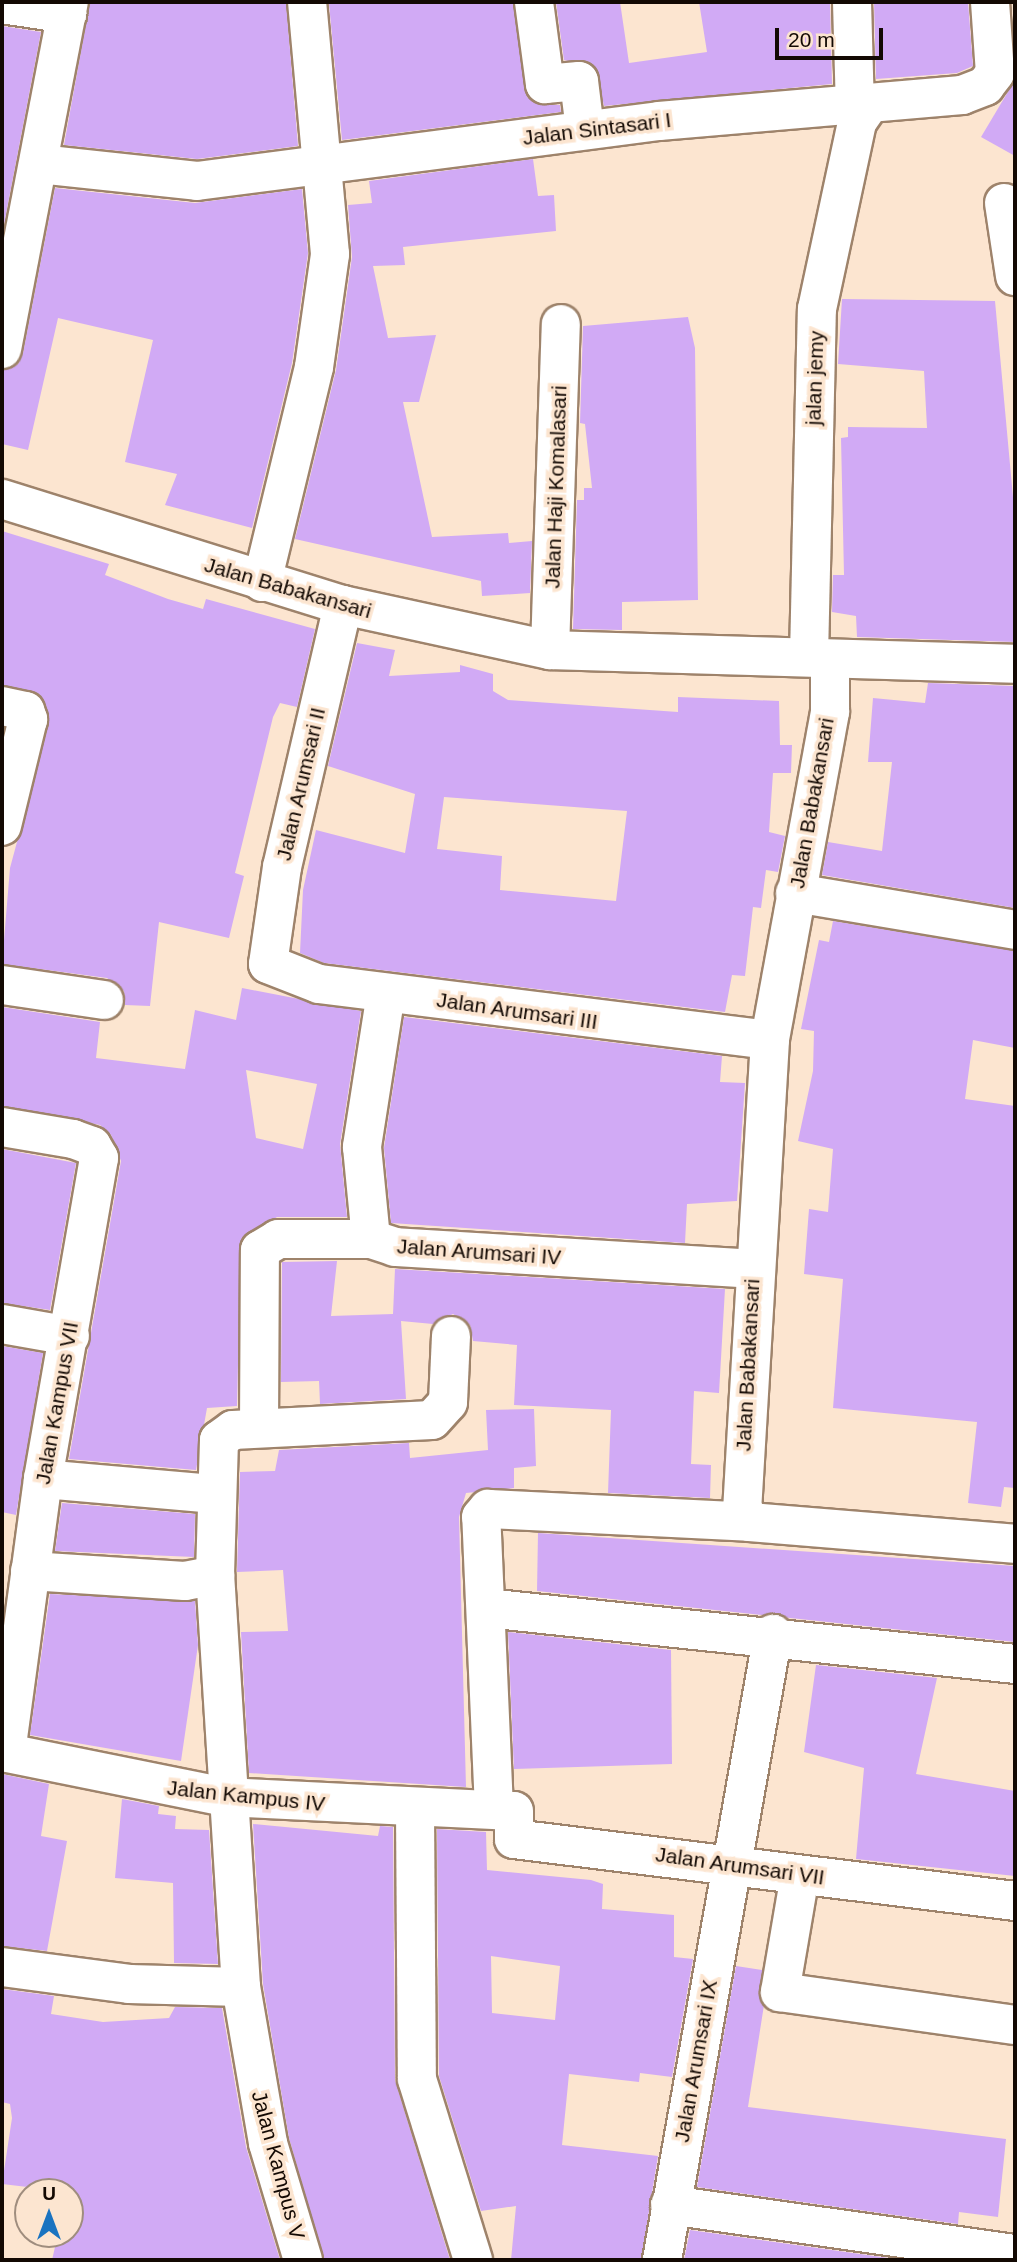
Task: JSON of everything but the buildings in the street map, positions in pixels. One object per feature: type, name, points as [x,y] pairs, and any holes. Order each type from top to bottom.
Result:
[{"type":"street","points":[[262,582],[314,367],[330,254],[326,163],[311,2]]},
{"type":"street","points":[[534,2],[545,84],[579,81],[585,130]]},
{"type":"street","points":[[852,2],[862,107]]},
{"type":"street","points":[[990,2],[1005,75]]},
{"type":"street","points":[[2,4],[68,8],[2,349]]},
{"type":"street","name":"Jalan Sintasari I","points":[[39,164],[197,181],[585,130],[862,107],[961,95],[1005,75]]},
{"type":"street","name":"jalan jemy","points":[[819,659],[817,309],[862,107]]},
{"type":"street","points":[[1004,204],[1015,276]]},
{"type":"street","name":"Jalan Haji Komalasari","points":[[550,650],[561,324]]},
{"type":"street","name":"Jalan Babakansari","points":[[2,499],[343,605],[550,650],[650,658],[819,659],[830,712],[769,1040],[753,1269],[742,1507],[750,1522]]},
{"type":"street","name":"Jalan Arumsari II","points":[[268,964],[279,880],[343,605]]},
{"type":"street","points":[[819,659],[1015,664]]},
{"type":"street","points":[[2,706],[25,711],[27,719],[2,826]]},
{"type":"street","points":[[795,893],[1015,930]]},
{"type":"street","name":"Jalan Arumsari III","points":[[268,964],[319,984],[769,1040]]},
{"type":"street","points":[[2,985],[104,1000]]},
{"type":"street","name":"Jalan Arumsari IV","points":[[386,993],[362,1147],[370,1239],[395,1247],[753,1269]]},
{"type":"street","name":"Jalan Kampus VII","points":[[2,1127],[73,1139],[92,1146],[99,1158],[70,1336],[20,1584],[4,1753]]},
{"type":"street","points":[[370,1239],[278,1239],[260,1250],[259,1428],[432,1420],[448,1402],[451,1336]]},
{"type":"street","points":[[2,1324],[70,1336]]},
{"type":"street","name":"Jalan Kampus V","points":[[259,1428],[220,1436],[215,1575],[225,1797],[241,1987],[268,2143],[303,2260]]},
{"type":"street","points":[[43,1479],[216,1494]]},
{"type":"street","points":[[494,1809],[481,1517],[499,1505],[1015,1544]]},
{"type":"street","points":[[20,1584],[185,1581],[215,1575]]},
{"type":"street","points":[[486,1608],[773,1634],[1015,1664]]},
{"type":"street","name":"Jalan Arumsari IX","points":[[662,2260],[735,1862],[773,1634]]},
{"type":"street","name":"Jalan Kampus IV","points":[[4,1753],[225,1797],[415,1810],[494,1809]]},
{"type":"street","name":"Jalan Arumsari VII","points":[[494,1809],[514,1811],[514,1839],[735,1862],[800,1875],[1015,1901]]},
{"type":"street","points":[[415,1810],[417,2079],[472,2260]]},
{"type":"street","points":[[800,1875],[780,1992],[1015,2025]]},
{"type":"street","points":[[2,1967],[102,1981],[241,1987]]},
{"type":"street","points":[[670,2205],[1015,2254]]}]
